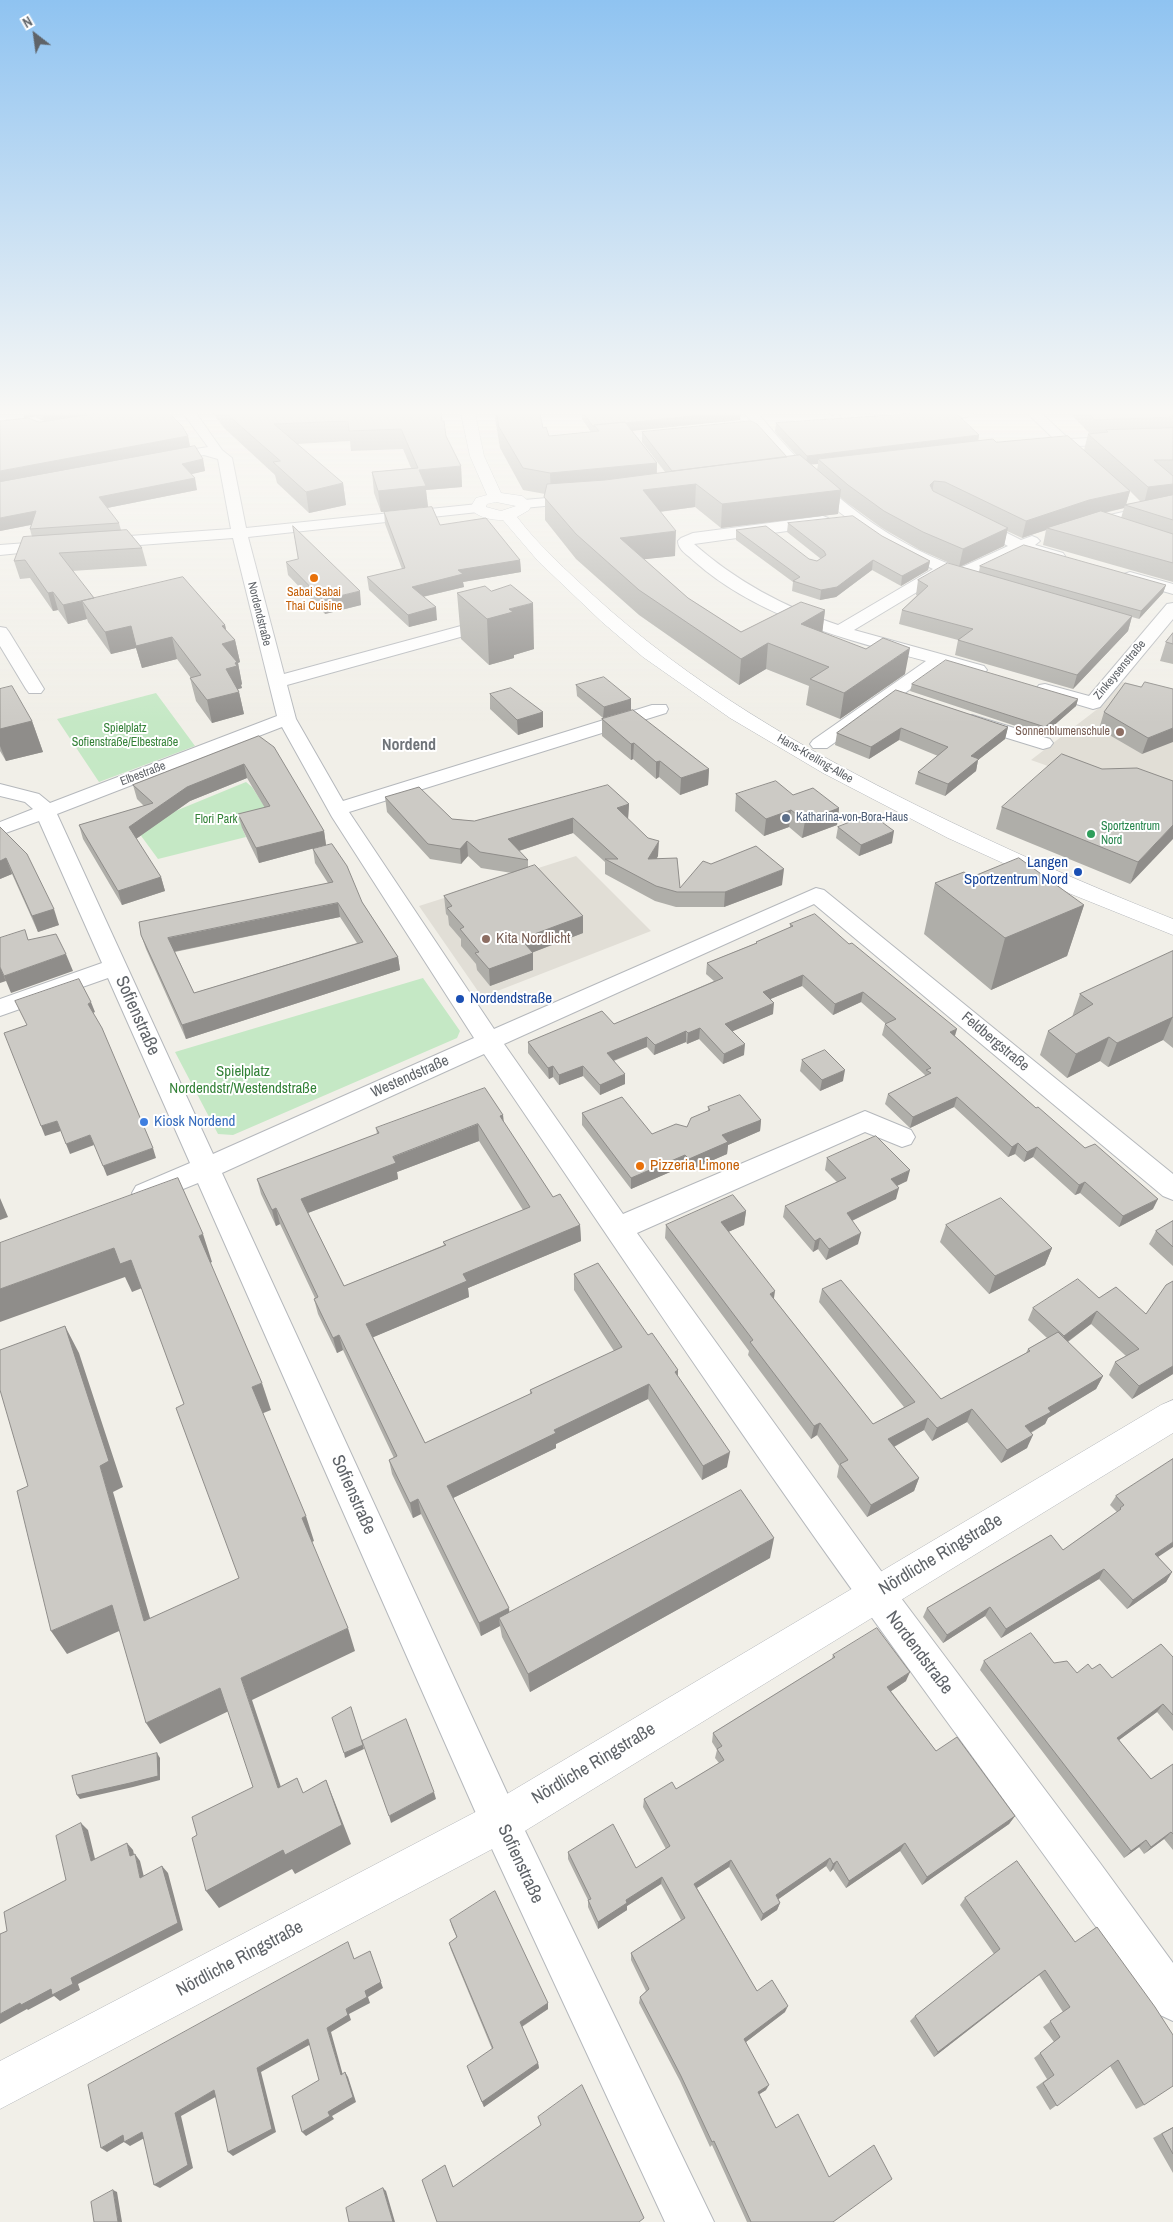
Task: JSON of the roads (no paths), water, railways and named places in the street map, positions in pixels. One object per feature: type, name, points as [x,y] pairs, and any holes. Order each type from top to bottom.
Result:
[{"type":"street","name":"Nordendstraße","points":[[236,517],[276,682],[287,719],[338,809],[397,905],[618,1229],[876,1594],[1086,1877],[1173,1999]]},
{"type":"street","points":[[0,550],[239,534],[398,517]]},
{"type":"street","name":"Hans-Kreiling-Allee","points":[[508,517],[582,594],[642,649],[750,722],[843,776],[965,838],[1173,928]]},
{"type":"street","points":[[963,517],[1021,546],[1068,559]]},
{"type":"street","points":[[1070,529],[1116,517]]},
{"type":"street","points":[[988,583],[952,572],[898,546],[853,518],[693,538],[686,542],[711,567],[749,592],[770,603],[841,630],[998,675]]},
{"type":"street","points":[[1097,521],[1126,530]]},
{"type":"street","points":[[768,528],[784,540]]},
{"type":"street","points":[[841,630],[952,572],[1044,537]]},
{"type":"street","points":[[1116,573],[1173,590]]},
{"type":"street","points":[[1153,630],[1173,608]]},
{"type":"street","points":[[276,682],[512,617]]},
{"type":"street","points":[[1134,625],[1173,635]]},
{"type":"street","name":"Zinkeysenstraße","points":[[1026,684],[1092,703],[1153,630]]},
{"type":"street","points":[[0,632],[5,651],[35,688]]},
{"type":"street","points":[[820,744],[901,696],[941,659]]},
{"type":"street","points":[[338,809],[659,709]]},
{"type":"street","points":[[954,714],[1043,743]]},
{"type":"street","name":"Elbestraße","points":[[0,829],[287,719]]},
{"type":"street","name":"Sofienstraße","points":[[0,790],[32,798],[43,807],[500,1822],[690,2222]]},
{"type":"street","name":"Westendstraße","points":[[126,1201],[206,1168],[816,895]]},
{"type":"street","name":"Feldbergstraße","points":[[816,895],[1173,1189]]},
{"type":"street","points":[[0,1008],[115,967]]},
{"type":"street","points":[[618,1229],[865,1121],[902,1137]]},
{"type":"street","name":"Nördliche Ringstraße","points":[[0,2086],[500,1822],[1173,1415]]},
{"type":"place","name":"Sabai Sabai Thai Cuisine","points":[[314,578]]},
{"type":"place","name":"Sonnenblumenschule","points":[[1120,732]]},
{"type":"place","name":"Katharina-von-Bora-Haus","points":[[786,818]]},
{"type":"place","name":"Sportzentrum Nord","points":[[1091,834]]},
{"type":"place","name":"Langen Sportzentrum Nord","points":[[1078,872]]},
{"type":"place","name":"Kita Nordlicht","points":[[486,939]]},
{"type":"place","name":"Nordendstraße","points":[[460,999]]},
{"type":"place","name":"Kiosk Nordend","points":[[144,1122]]},
{"type":"place","name":"Pizzeria Limone","points":[[640,1166]]},
{"type":"district","name":"Nordend","points":[[409,746]]},
{"type":"park label","name":"Spielplatz Sofienstraße/Elbestraße","points":[[125,736]]},
{"type":"park label","name":"Flori Park","points":[[216,820]]},
{"type":"park label","name":"Spielplatz Nordendstr/Westendstraße","points":[[243,1080]]}]
